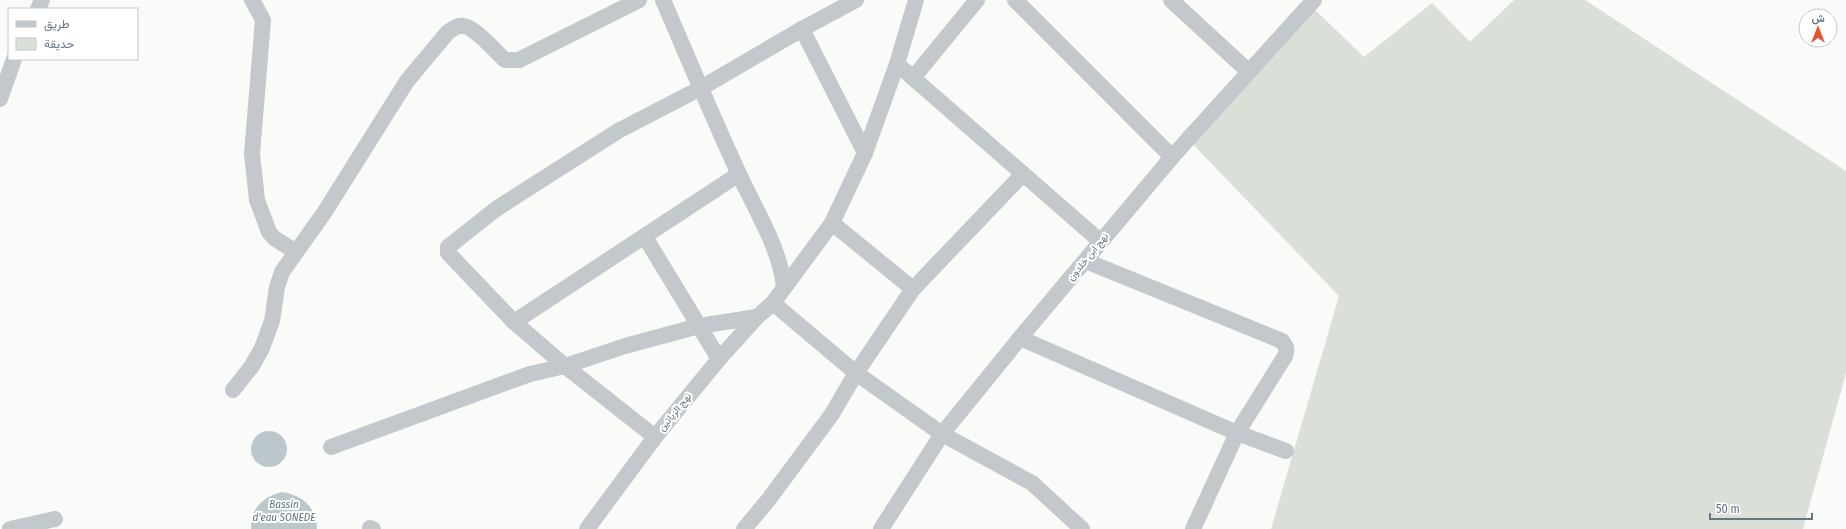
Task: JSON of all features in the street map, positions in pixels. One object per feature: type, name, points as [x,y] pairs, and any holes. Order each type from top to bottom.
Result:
[{"type":"street","points":[[252,0],[263,20],[252,154],[257,200],[269,232],[274,238],[296,252]]},
{"type":"street","points":[[233,390],[252,366],[262,348],[272,321],[276,287],[282,272],[324,213],[407,80],[448,32],[455,27],[464,25],[471,28],[505,60],[511,62],[519,60],[639,0]]},
{"type":"street","points":[[663,0],[739,174],[763,224],[783,274],[784,287]]},
{"type":"street","points":[[655,437],[565,366],[514,322],[448,253],[448,247],[496,209],[618,131],[701,88],[802,29],[856,0]]},
{"type":"street","name":"نهج الزياتين","points":[[587,529],[655,437],[719,359],[757,317],[773,303],[832,223],[865,152],[897,64],[916,0]]},
{"type":"street","points":[[914,78],[977,0]]},
{"type":"street","points":[[1015,0],[1172,157]]},
{"type":"street","points":[[1171,0],[1248,72]]},
{"type":"street","name":"نهج ابن خلدون","points":[[881,529],[942,434],[1020,338],[1172,157],[1314,0]]},
{"type":"street","points":[[802,29],[865,152]]},
{"type":"street","points":[[0,99],[13,60]]},
{"type":"street","points":[[897,64],[1100,241]]},
{"type":"street","points":[[514,322],[739,174]]},
{"type":"street","points":[[744,529],[769,499],[832,414],[856,373],[914,289],[1022,174]]},
{"type":"street","points":[[832,223],[914,289]]},
{"type":"street","points":[[645,237],[719,359]]},
{"type":"street","points":[[1086,261],[1282,340],[1287,351],[1237,433],[1193,529]]},
{"type":"street","points":[[773,303],[856,373],[942,434],[1032,483],[1082,529]]},
{"type":"street","points":[[331,447],[530,374],[565,366],[626,346],[699,326],[757,317]]},
{"type":"street","points":[[1020,338],[1237,433],[1286,451]]},
{"type":"street","points":[[10,529],[55,519]]},
{"type":"green space","points":[[1514,0],[1585,0],[1846,171],[1846,373],[1803,529],[1271,529],[1339,296],[1182,133],[1312,7],[1364,57],[1432,3],[1470,42]]},
{"type":"water","points":[[269,431],[279,434],[284,439],[287,449],[284,459],[279,464],[269,467],[259,464],[254,459],[251,449],[254,439],[259,434]]},
{"type":"water","name":"Bassin d'eau SONEDE","points":[[282,492],[296,496],[307,503],[314,514],[317,529],[251,529],[253,515],[259,504],[263,500]]}]
